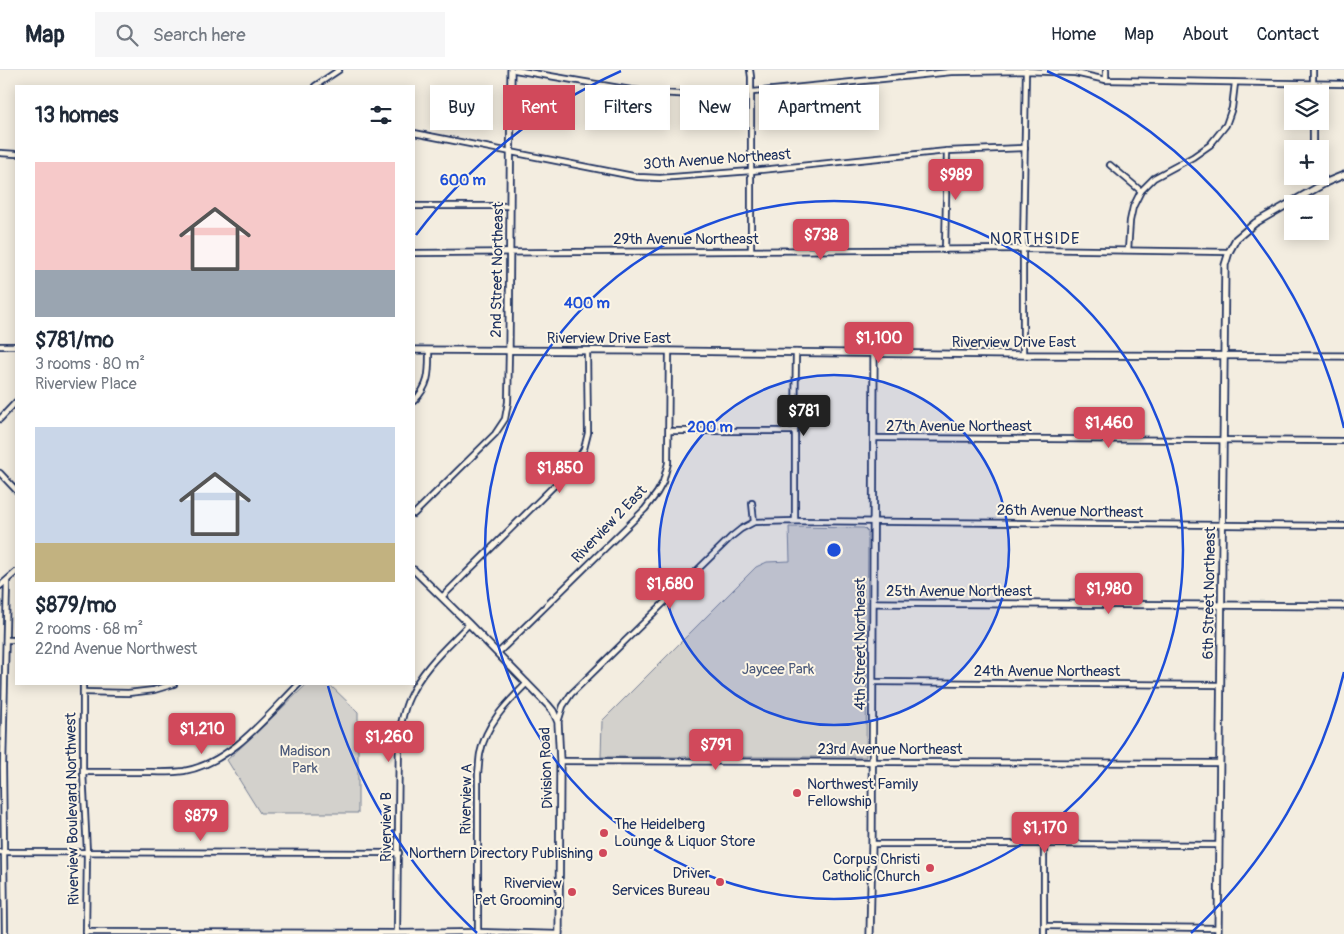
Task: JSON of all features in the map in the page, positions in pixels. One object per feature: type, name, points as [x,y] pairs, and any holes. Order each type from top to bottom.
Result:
[{"type":"street","points":[[316,85],[339,70]]},
{"type":"street","points":[[513,70],[631,90],[714,96],[951,72],[1026,70],[1075,73],[1106,80],[1344,84]]},
{"type":"street","name":"2nd Street Northeast","points":[[509,350],[513,70]]},
{"type":"street","points":[[750,70],[751,251]]},
{"type":"street","points":[[1023,355],[1026,70]]},
{"type":"street","points":[[1106,70],[1106,80]]},
{"type":"street","points":[[1313,70],[1313,84]]},
{"type":"street","points":[[1128,250],[1133,207],[1141,191],[1154,178],[1193,157],[1210,145],[1226,125],[1232,108],[1235,83]]},
{"type":"street","name":"30th Avenue Northeast","points":[[415,134],[638,177],[660,178],[751,171],[947,151],[1025,148]]},
{"type":"street","points":[[945,250],[947,151]]},
{"type":"street","points":[[0,153],[15,154]]},
{"type":"street","points":[[1110,165],[1141,191]]},
{"type":"street","points":[[1329,181],[1344,175]]},
{"type":"street","points":[[1229,252],[1236,239],[1255,223],[1322,185]]},
{"type":"street","points":[[415,206],[510,206]]},
{"type":"street","name":"29th Avenue Northeast","points":[[415,253],[1023,249],[1229,252]]},
{"type":"street","name":"6th Street Northeast","points":[[1218,931],[1224,265],[1229,252]]},
{"type":"street","points":[[0,346],[15,346]]},
{"type":"street","name":"Riverview Drive East","points":[[415,350],[1344,356]]},
{"type":"street","points":[[415,400],[426,386],[429,376],[429,350]]},
{"type":"street","points":[[415,513],[495,434],[505,419],[508,402],[509,350]]},
{"type":"street","points":[[442,597],[572,468],[584,450],[588,433],[587,351]]},
{"type":"street","name":"Riverview 2 East","points":[[498,653],[645,509],[657,493],[663,482],[668,463],[669,351]]},
{"type":"street","points":[[796,352],[796,521]]},
{"type":"street","name":"4th Street Northeast","points":[[870,934],[874,603],[874,353]]},
{"type":"street","points":[[0,419],[15,403]]},
{"type":"street","points":[[669,431],[795,431]]},
{"type":"street","name":"27th Avenue Northeast","points":[[874,438],[1344,441]]},
{"type":"street","points":[[0,474],[15,489]]},
{"type":"street","points":[[558,722],[563,706],[571,694],[731,536],[754,522],[752,503]]},
{"type":"street","name":"26th Avenue Northeast","points":[[754,522],[1344,526]]},
{"type":"street","name":"Division Road","points":[[415,571],[527,683],[552,711],[558,722],[560,761],[559,934]]},
{"type":"street","points":[[0,586],[15,573]]},
{"type":"street","points":[[5,934],[3,921],[2,852],[2,682],[6,640],[7,581]]},
{"type":"street","name":"25th Avenue Northeast","points":[[874,603],[1344,606]]},
{"type":"street","name":"Riverview B","points":[[398,933],[399,732],[408,700],[418,680],[428,667],[470,624]]},
{"type":"street","points":[[6,640],[15,640]]},
{"type":"street","name":"24th Avenue Northeast","points":[[873,682],[1220,685]]},
{"type":"street","name":"Riverview A","points":[[478,932],[478,774],[480,754],[495,717],[527,683]]},
{"type":"street","name":"Riverview Boulevard Northwest","points":[[83,685],[86,933]]},
{"type":"street","points":[[83,692],[128,693],[154,690],[171,685]]},
{"type":"street","points":[[83,772],[164,773],[184,771],[204,765],[219,758],[245,738],[298,685]]},
{"type":"street","name":"23rd Avenue Northeast","points":[[560,761],[1220,763]]},
{"type":"street","points":[[872,844],[1219,845]]},
{"type":"street","points":[[1044,844],[1044,934]]},
{"type":"street","points":[[2,852],[399,853]]},
{"type":"street","points":[[1044,926],[1218,931]]},
{"type":"street","points":[[86,933],[478,932],[559,934]]},
{"type":"green space","name":"Jaycee Park","points":[[789,527],[864,528],[868,532],[866,757],[601,757],[602,721],[756,567],[767,562],[790,561]]},
{"type":"green space","name":"Madison Park","points":[[306,685],[330,685],[358,712],[358,813],[260,813],[227,760]]},
{"type":"place","name":"Northwest Family Fellowship","points":[[797,793]]},
{"type":"place","name":"The Heidelberg Lounge & Liquor Store","points":[[604,833]]},
{"type":"place","name":"Northern Directory Publishing","points":[[603,853]]},
{"type":"place","name":"Corpus Christi Catholic Church","points":[[930,868]]},
{"type":"place","name":"Driver Services Bureau","points":[[720,882]]},
{"type":"place","name":"Riverview Pet Grooming","points":[[572,892]]},
{"type":"district","name":"NORTHSIDE","points":[[1035,238]]}]
